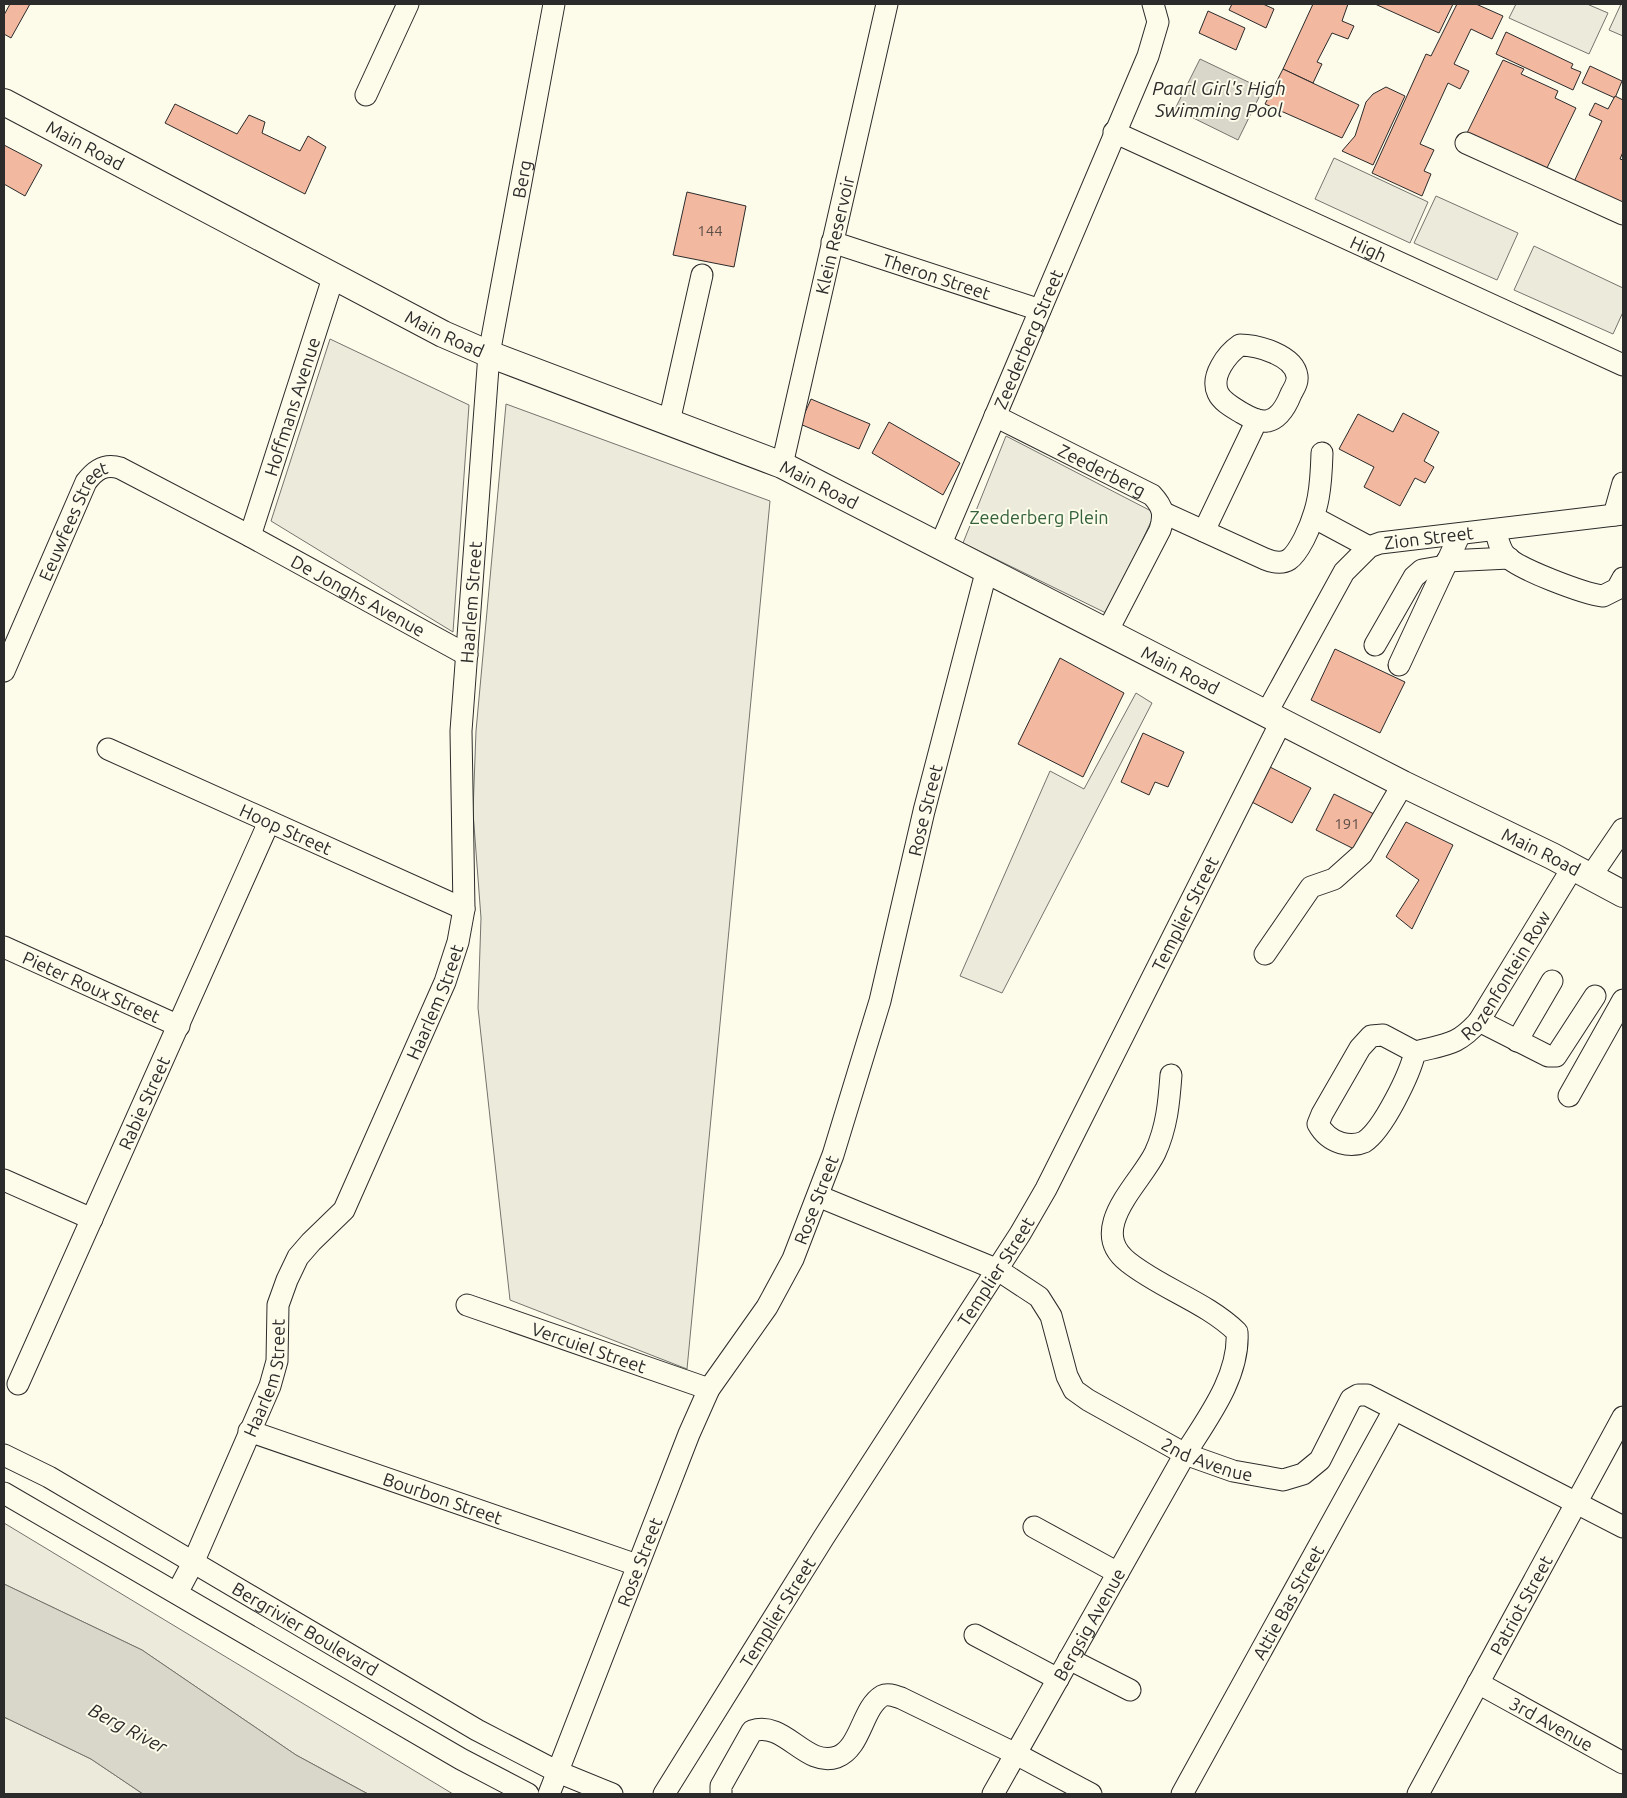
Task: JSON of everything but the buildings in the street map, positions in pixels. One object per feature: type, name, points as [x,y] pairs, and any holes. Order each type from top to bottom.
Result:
[{"type":"main road","name":"Main Road","points":[[4,102],[333,278],[443,334],[489,354],[782,465],[1402,784],[1623,894]]},
{"type":"street","points":[[366,95],[408,4]]},
{"type":"street","name":"Berg","points":[[489,354],[554,4]]},
{"type":"street","name":"Klein Reservoir","points":[[782,465],[887,4]]},
{"type":"street","name":"Zeederberg Street","points":[[940,546],[1154,39],[1158,22],[1158,6]]},
{"type":"street","name":"High","points":[[1114,132],[1623,364]]},
{"type":"street","points":[[1466,143],[1623,214]]},
{"type":"street","name":"Theron Street","points":[[832,242],[1040,310]]},
{"type":"street","points":[[669,422],[702,275]]},
{"type":"street","name":"Hoffmans Avenue","points":[[250,536],[333,278]]},
{"type":"street","name":"Haarlem Street","points":[[177,1593],[193,1563],[270,1386],[277,1361],[278,1305],[286,1280],[298,1257],[311,1242],[334,1222],[348,1202],[445,982],[458,942],[464,909],[460,731],[467,655],[474,529],[489,354]]},
{"type":"street","name":"Zeederberg","points":[[995,416],[1152,495],[1161,505],[1164,513]]},
{"type":"street","points":[[1204,531],[1257,420]]},
{"type":"street","points":[[1107,632],[1160,530],[1164,513],[1270,561],[1283,563],[1294,556],[1315,518],[1320,498],[1322,453]]},
{"type":"street","name":"Eeuwfees Street","points":[[4,671],[86,482],[100,468],[112,466],[120,468],[250,536]]},
{"type":"street","points":[[1618,515],[1623,483]]},
{"type":"street","name":"Zion Street","points":[[1273,718],[1344,572],[1370,547],[1380,543],[1618,515]]},
{"type":"street","points":[[1315,518],[1370,547]]},
{"type":"street","points":[[1495,530],[1501,548],[1509,558],[1542,575],[1598,595],[1611,594],[1617,589],[1623,578]]},
{"type":"street","points":[[1399,666],[1460,534]]},
{"type":"street","name":"De Jonghs Avenue","points":[[250,536],[467,655]]},
{"type":"street","points":[[1375,645],[1414,577],[1422,570],[1446,563],[1509,558]]},
{"type":"street","name":"Rose Street","points":[[549,1794],[637,1565],[709,1389],[768,1307],[793,1259],[818,1196],[850,1104],[880,1001],[924,811],[987,570]]},
{"type":"street","name":"Templier Street","points":[[664,1794],[824,1537],[998,1270],[1046,1189],[1273,718]]},
{"type":"street","name":"Hoop Street","points":[[108,748],[464,909]]},
{"type":"street","points":[[1265,954],[1311,887],[1334,878],[1362,854],[1402,784]]},
{"type":"street","name":"Rabie Street","points":[[18,1384],[269,822]]},
{"type":"street","name":"Rozenfontein Row","points":[[1415,1052],[1457,1042],[1466,1036],[1479,1021],[1582,872],[1623,829]]},
{"type":"street","name":"Pieter Roux Street","points":[[4,948],[179,1026]]},
{"type":"street","points":[[1517,1041],[1552,981]]},
{"type":"street","points":[[1479,1021],[1548,1056],[1556,1056],[1595,996]]},
{"type":"street","points":[[1568,1096],[1623,1000]]},
{"type":"street","points":[[1383,1035],[1415,1052],[1412,1067],[1404,1084],[1372,1135],[1362,1143],[1348,1145],[1333,1140],[1321,1130],[1318,1124],[1322,1114],[1360,1048],[1371,1036],[1383,1035]]},
{"type":"street","name":"Bergsig Avenue","points":[[993,1794],[1185,1454],[1213,1410],[1230,1373],[1238,1345],[1237,1332],[1223,1319],[1127,1262],[1114,1245],[1112,1234],[1115,1218],[1124,1199],[1154,1155],[1164,1129],[1169,1103],[1170,1075]]},
{"type":"street","points":[[4,1180],[92,1219]]},
{"type":"street","name":"2nd Avenue","points":[[818,1196],[998,1270],[1040,1297],[1051,1316],[1067,1376],[1074,1390],[1088,1400],[1185,1454],[1233,1471],[1283,1480],[1303,1474],[1320,1460],[1352,1399],[1358,1395],[1367,1395],[1623,1527]]},
{"type":"street","name":"Vercuiel Street","points":[[467,1305],[709,1389]]},
{"type":"street","name":"Attie Bas Street","points":[[1182,1794],[1394,1410]]},
{"type":"street","name":"Patriot Street","points":[[1418,1794],[1575,1502],[1623,1417]]},
{"type":"street","name":"Bourbon Street","points":[[250,1431],[637,1565]]},
{"type":"street","name":"Bergrivier Boulevard","points":[[4,1455],[49,1477],[477,1730],[558,1772],[612,1794]]},
{"type":"street","name":"Bergrivier Boulevard","points":[[4,1493],[461,1759],[528,1794]]},
{"type":"street","points":[[1034,1527],[1118,1573]]},
{"type":"street","points":[[974,1635],[1058,1679]]},
{"type":"street","points":[[1069,1659],[1130,1690]]},
{"type":"street","name":"3rd Avenue","points":[[1478,1683],[1623,1763]]},
{"type":"street","points":[[721,1794],[721,1786],[752,1731],[759,1728],[775,1731],[817,1757],[830,1759],[840,1756],[850,1748],[876,1702],[883,1695],[901,1698],[1016,1754],[1091,1794]]},
{"type":"green space","points":[[1516,4],[1587,4],[1608,13],[1589,54],[1509,18]]},
{"type":"green space","points":[[1621,4],[1623,4],[1623,36],[1609,30]]},
{"type":"green space","points":[[1334,158],[1428,202],[1410,243],[1315,199]]},
{"type":"green space","points":[[1436,196],[1518,233],[1497,280],[1414,243]]},
{"type":"green space","points":[[1534,246],[1623,288],[1623,312],[1613,334],[1514,290]]},
{"type":"green space","points":[[506,404],[770,501],[687,1369],[510,1300],[478,1008],[481,918],[473,812],[476,731]]},
{"type":"green space","name":"Zeederberg Plein","points":[[1006,436],[1155,513],[1108,614],[963,543]]},
{"type":"green space","points":[[4,1523],[453,1794],[368,1794],[296,1755],[142,1650],[4,1584]]},
{"type":"green space","points":[[4,1717],[91,1759],[143,1794],[4,1794]]},
{"type":"shaded area","points":[[330,339],[469,405],[453,632],[271,521]]},
{"type":"shaded area","points":[[1136,693],[1152,703],[1002,993],[960,976],[1050,771],[1084,789]]},
{"type":"water","name":"Paarl Girl's High Swimming Pool","points":[[1200,59],[1263,89],[1238,140],[1175,109]]},
{"type":"water","name":"Berg River","points":[[4,1584],[142,1650],[296,1755],[368,1794],[143,1794],[91,1759],[4,1717]]}]
